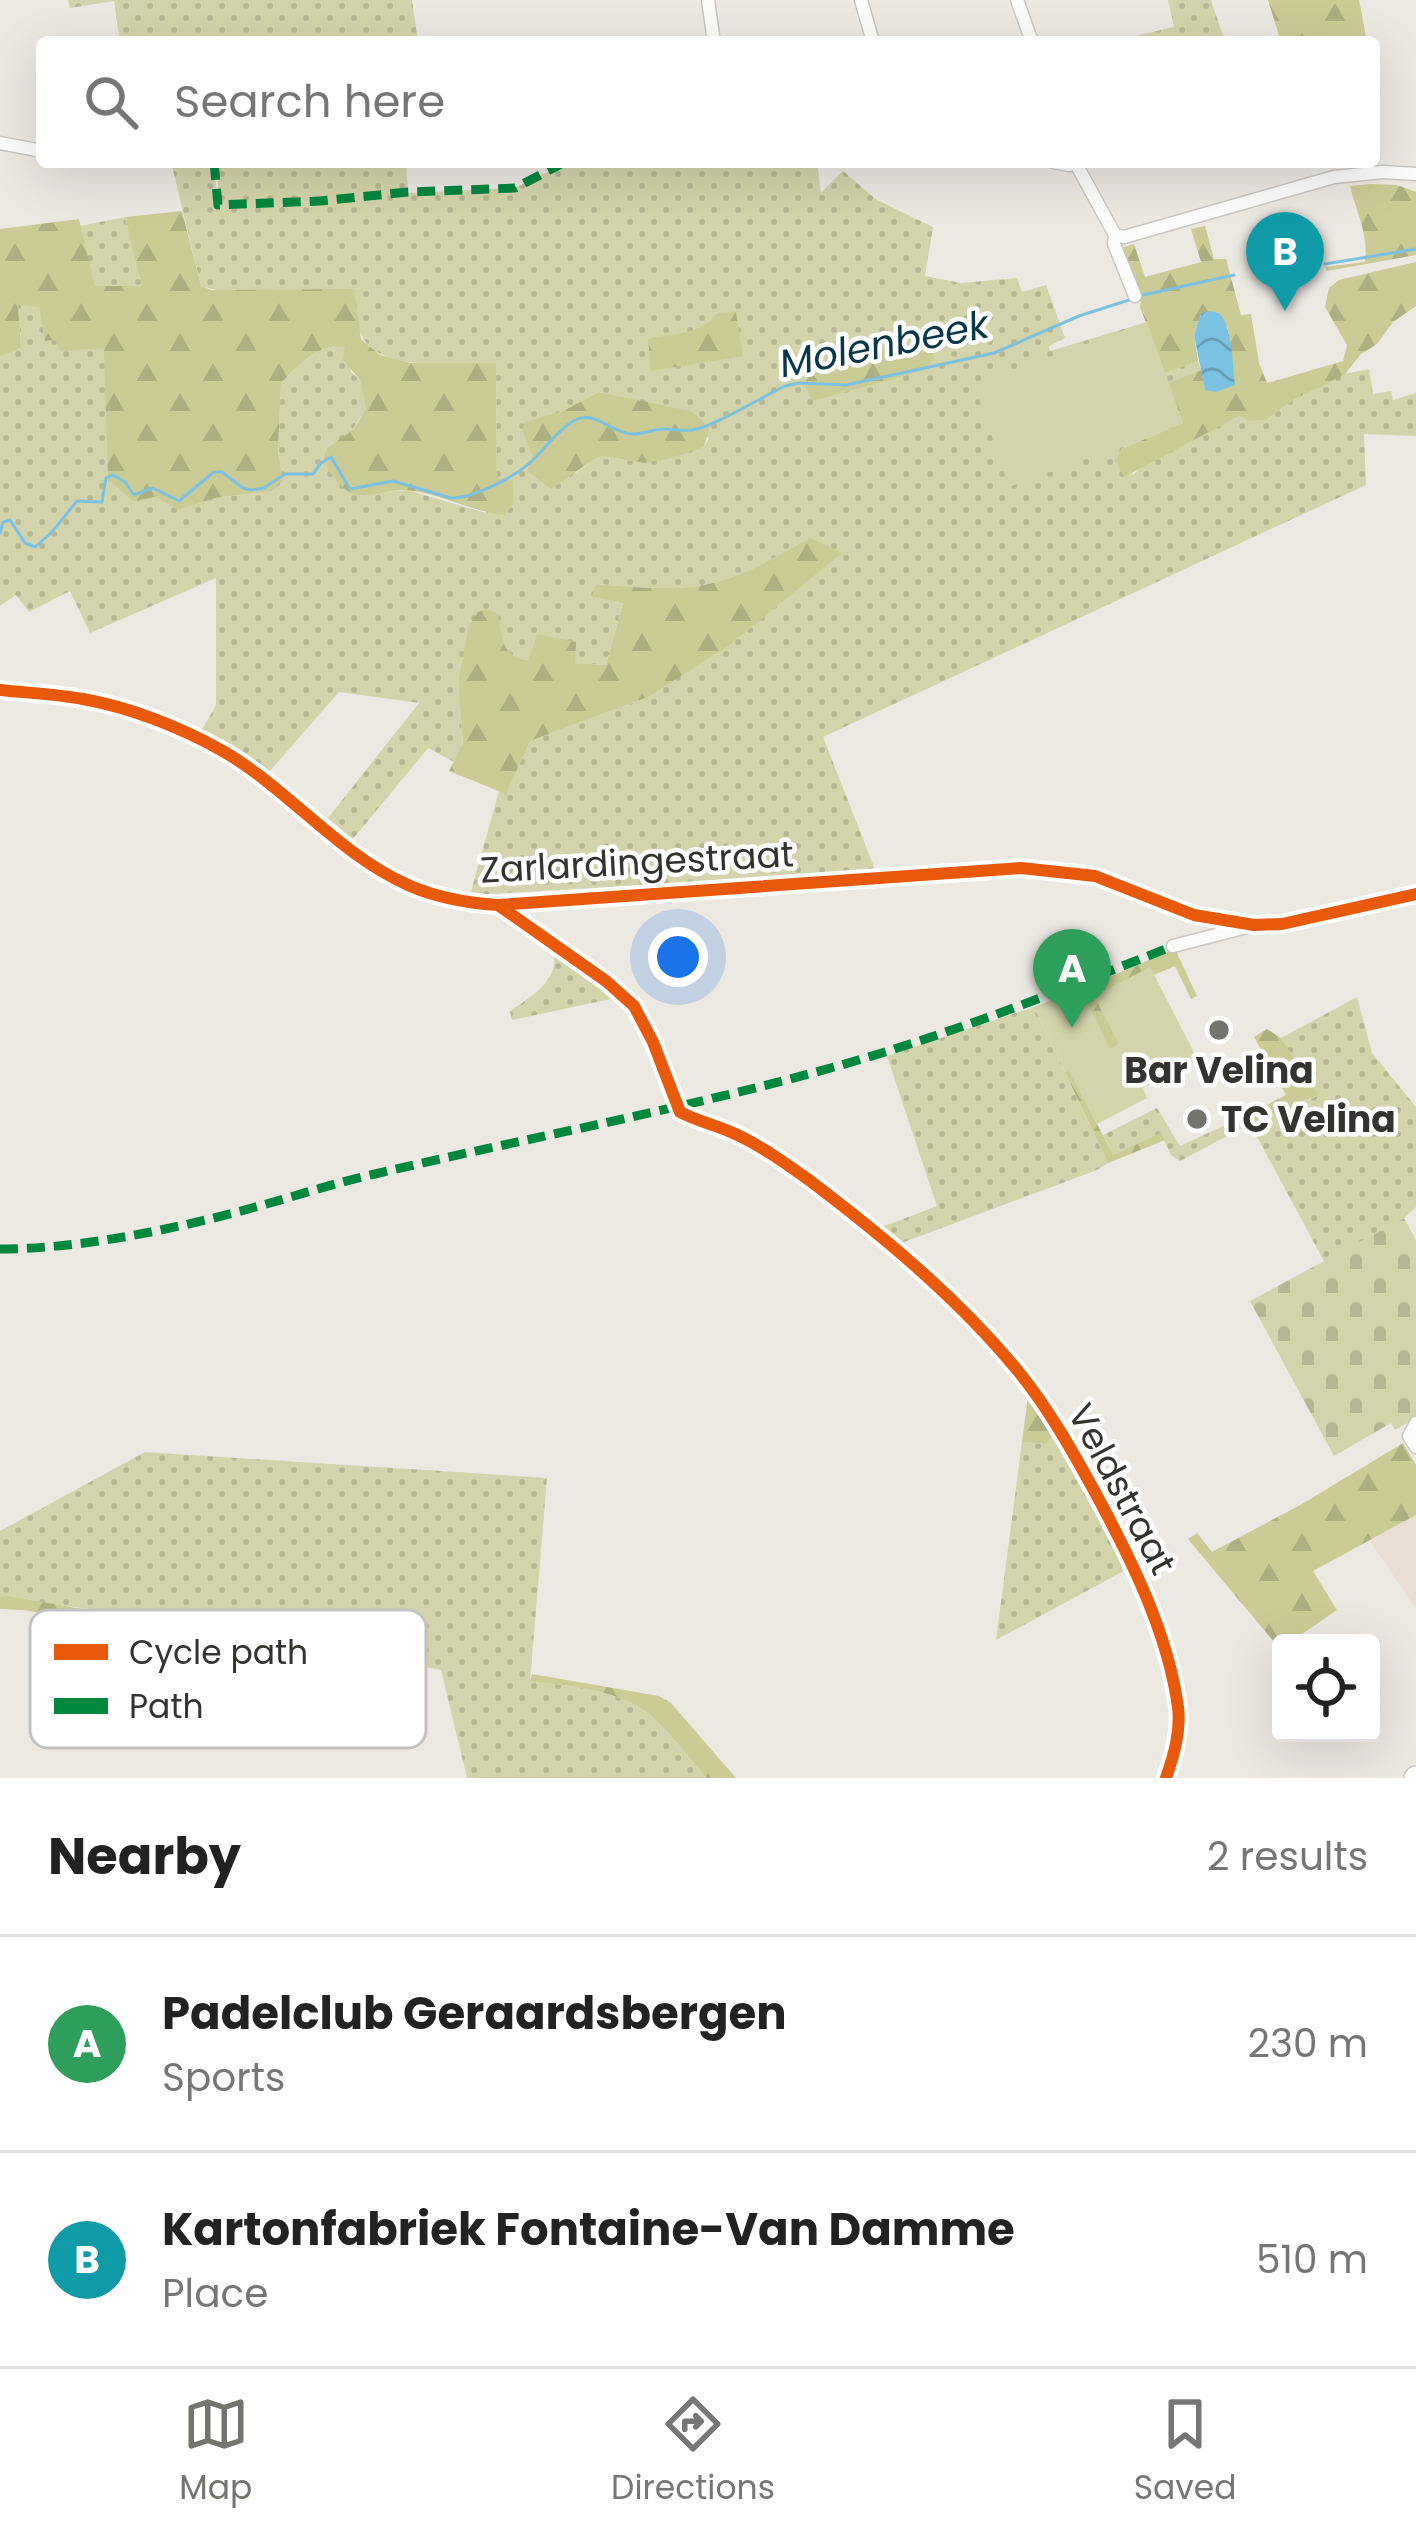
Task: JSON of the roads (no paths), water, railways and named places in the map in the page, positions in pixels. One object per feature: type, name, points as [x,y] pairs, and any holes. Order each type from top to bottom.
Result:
[{"type":"street","points":[[708,0],[712,36]]},
{"type":"street","points":[[861,0],[871,36]]},
{"type":"street","points":[[1018,0],[1030,36]]},
{"type":"street","points":[[0,143],[36,150]]},
{"type":"street","points":[[1078,168],[1115,235],[1114,244],[1135,296]]},
{"type":"street","points":[[1115,235],[1124,237],[1334,177],[1416,174]]},
{"type":"street","name":"Zarlardingestraat","points":[[0,690],[85,699],[160,722],[219,749],[344,844],[406,884],[442,898],[498,905],[1021,868],[1095,876],[1194,915],[1254,925],[1282,924],[1416,894]]},
{"type":"street","name":"Veldstraat","points":[[498,905],[634,1006],[680,1112],[733,1132],[808,1180],[967,1318],[1038,1396],[1084,1472],[1146,1596],[1178,1708],[1178,1733],[1166,1778]]},
{"type":"street","points":[[1173,946],[1254,925]]},
{"type":"street","points":[[1416,1423],[1409,1436],[1416,1447]]},
{"type":"water","points":[[1208,311],[1223,317],[1235,385],[1216,392],[1205,390],[1194,335],[1201,314]]},
{"type":"waterway","name":"Molenbeek","points":[[1325,264],[1416,249]]},
{"type":"waterway","name":"Molenbeek","points":[[1258,274],[1276,269]]},
{"type":"waterway","name":"Molenbeek","points":[[1143,295],[1234,275]]},
{"type":"waterway","name":"Molenbeek","points":[[0,533],[3,522],[10,520],[25,543],[35,547],[77,501],[102,502],[106,478],[113,475],[134,495],[153,488],[179,501],[214,472],[251,490],[264,488],[285,474],[313,474],[331,457],[350,489],[393,481],[461,497],[517,472],[575,420],[590,418],[628,434],[692,430],[785,386],[846,385],[994,353],[1129,300]]},
{"type":"place","name":"Kartonfabriek Fontaine-Van Damme","points":[[1285,311]]},
{"type":"place","name":"Padelclub Geraardsbergen","points":[[1072,1028]]},
{"type":"place","name":"Bar Velina","points":[[1219,1030]]},
{"type":"place","name":"TC Velina","points":[[1197,1119]]}]
